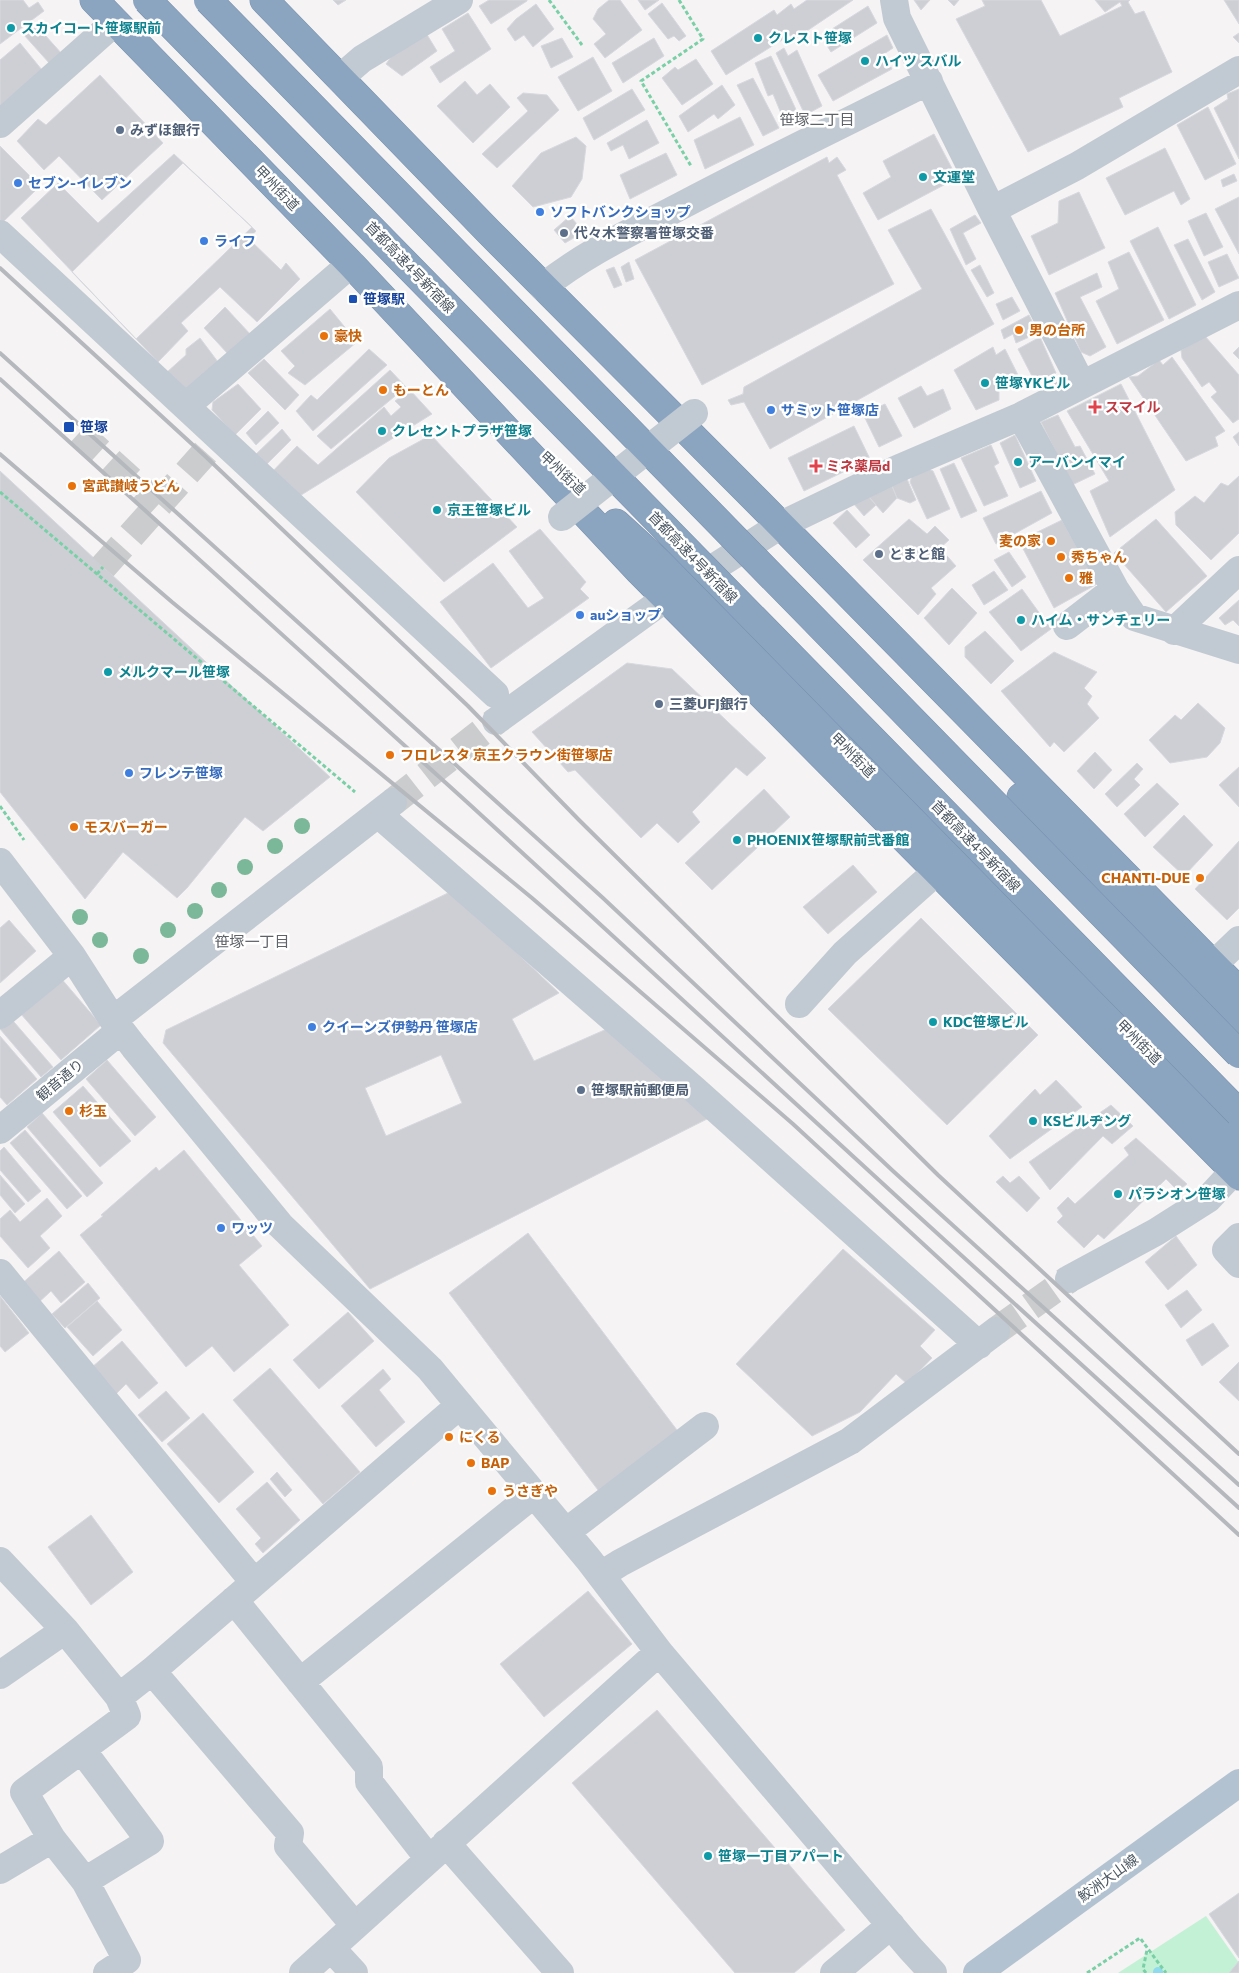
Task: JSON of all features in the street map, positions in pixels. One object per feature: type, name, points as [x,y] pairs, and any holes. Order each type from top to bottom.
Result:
[{"type":"highway","name":"甲州街道","points":[[94,0],[351,264],[458,377],[675,592],[922,825],[1239,1142]]},
{"type":"highway","name":"首都高速4号新宿線","points":[[148,0],[1239,1113]]},
{"type":"highway","points":[[208,0],[1239,1054]]},
{"type":"highway","points":[[264,0],[543,287],[986,761],[1239,1019]]},
{"type":"highway","points":[[772,530],[1239,991]]},
{"type":"highway","points":[[675,592],[936,872],[1236,1173]]},
{"type":"main road","name":"鮫洲大山線","points":[[977,1973],[1239,1783]]},
{"type":"street","points":[[340,78],[362,59],[459,0]]},
{"type":"street","points":[[894,0],[897,18],[930,81],[992,210],[1082,385]]},
{"type":"street","points":[[0,124],[116,22]]},
{"type":"street","points":[[992,210],[1077,166],[1239,70]]},
{"type":"street","points":[[543,287],[564,270],[599,248],[930,81]]},
{"type":"street","points":[[0,234],[496,694]]},
{"type":"street","points":[[186,406],[351,264]]},
{"type":"street","points":[[496,721],[675,592],[772,530],[897,469],[1021,416],[1239,305]]},
{"type":"street","points":[[562,517],[694,413]]},
{"type":"street","points":[[1021,416],[1115,590],[1134,617],[1239,650]]},
{"type":"street","points":[[1174,631],[1239,570]]},
{"type":"street","points":[[1067,626],[1115,590]]},
{"type":"street","points":[[378,805],[696,1091],[988,1338],[850,1441],[620,1563],[601,1575]]},
{"type":"street","name":"観音通り","points":[[0,1130],[117,1025],[378,805]]},
{"type":"street","points":[[0,862],[72,956],[117,1025],[280,1225],[430,1369],[601,1575],[659,1652],[934,1973]]},
{"type":"street","points":[[799,1004],[845,953],[936,872]]},
{"type":"street","points":[[1213,965],[1239,940]]},
{"type":"street","points":[[0,1015],[72,956]]},
{"type":"street","points":[[1069,1279],[1156,1232],[1208,1199],[1236,1173]]},
{"type":"street","points":[[0,1274],[254,1582]]},
{"type":"street","points":[[119,1697],[152,1671],[460,1405]]},
{"type":"street","points":[[566,1532],[705,1426]]},
{"type":"street","points":[[300,1682],[534,1494]]},
{"type":"street","points":[[0,1561],[66,1630],[119,1697],[127,1716],[24,1792],[52,1839],[85,1881],[127,1960],[107,1973]]},
{"type":"street","points":[[234,1600],[369,1767],[369,1782],[560,1973]]},
{"type":"street","points":[[0,1675],[66,1630]]},
{"type":"street","points":[[303,1973],[659,1652]]},
{"type":"street","points":[[152,1671],[290,1833],[288,1846],[355,1926]]},
{"type":"street","points":[[82,1750],[150,1840],[85,1881]]},
{"type":"street","points":[[0,1870],[52,1839]]},
{"type":"street","points":[[834,1973],[891,1925]]},
{"type":"street","points":[[331,1948],[354,1973]]},
{"type":"path","points":[[549,0],[582,45]]},
{"type":"path","points":[[679,0],[703,39],[641,81],[707,192]]},
{"type":"path","points":[[0,492],[96,574],[378,805]]},
{"type":"path","points":[[96,574],[103,567]]},
{"type":"path","points":[[1088,1973],[1140,1938],[1166,1973]]},
{"type":"path","points":[[1146,1973],[1143,1969],[1147,1949]]},
{"type":"green space","points":[[1206,1916],[1239,1963],[1239,1973],[1118,1973]]},
{"type":"building","name":"スカイコート笹塚駅前","points":[[0,0],[23,0],[29,8],[38,2],[44,11],[0,44]]},
{"type":"building","points":[[333,0],[346,0],[338,5]]},
{"type":"building","points":[[489,0],[527,1],[491,24],[479,6]]},
{"type":"building","points":[[609,0],[620,0],[642,30],[605,58],[594,44],[606,34],[593,19],[598,9]]},
{"type":"building","points":[[638,0],[659,0],[645,10]]},
{"type":"building","name":"クレスト笹塚","points":[[807,0],[853,0],[792,41],[790,35],[726,75],[711,51],[774,10],[777,15],[791,4],[794,9]]},
{"type":"building","points":[[914,0],[930,0],[921,10]]},
{"type":"building","points":[[948,0],[959,0],[954,6]]},
{"type":"building","points":[[982,0],[1041,0],[1060,36],[1122,6],[1120,2],[1105,12],[1095,0],[1130,0],[1128,2],[1135,14],[1144,11],[1172,72],[1119,98],[1123,107],[1028,152],[956,19],[985,6]]},
{"type":"building","points":[[1224,0],[1239,0],[1239,24]]},
{"type":"building","points":[[662,3],[686,36],[679,41],[674,36],[668,39],[648,14]]},
{"type":"building","points":[[536,4],[554,29],[533,47],[524,35],[515,41],[507,29],[516,19]]},
{"type":"building","points":[[868,6],[877,23],[831,52],[821,36]]},
{"type":"building","points":[[468,13],[491,49],[440,83],[430,67],[455,51],[442,29]]},
{"type":"building","points":[[37,26],[62,54],[50,64],[24,35]]},
{"type":"building","points":[[426,33],[437,51],[402,76],[386,64],[391,57]]},
{"type":"building","points":[[1239,33],[1239,43],[1233,37]]},
{"type":"building","name":"ハイツ スバル","points":[[887,35],[893,48],[884,54],[892,69],[833,101],[818,75]]},
{"type":"building","points":[[562,38],[573,57],[551,68],[541,46]]},
{"type":"building","points":[[654,38],[664,56],[623,83],[612,63]]},
{"type":"building","points":[[20,43],[42,70],[0,106],[0,60]]},
{"type":"building","points":[[784,48],[788,56],[797,50],[822,106],[805,115],[776,53]]},
{"type":"building","points":[[771,56],[799,116],[785,123],[773,94],[768,96],[755,63]]},
{"type":"building","points":[[593,57],[612,91],[578,111],[558,77]]},
{"type":"building","points":[[696,59],[713,84],[682,105],[662,78],[675,67],[678,70]]},
{"type":"building","points":[[100,75],[163,143],[102,200],[59,156],[44,170],[17,141],[38,119],[46,125]]},
{"type":"building","points":[[753,78],[779,128],[763,136],[737,85]]},
{"type":"building","points":[[465,81],[477,95],[490,84],[510,107],[473,143],[437,106]]},
{"type":"building","points":[[722,85],[735,105],[718,119],[714,114],[688,132],[679,116]]},
{"type":"building","points":[[632,89],[645,110],[594,140],[583,118]]},
{"type":"building","points":[[1239,89],[1239,159],[1214,108],[1228,99],[1227,94]]},
{"type":"building","points":[[523,93],[547,95],[559,110],[497,168],[482,154],[528,111],[517,98]]},
{"type":"building","points":[[1208,107],[1236,164],[1205,180],[1177,125]]},
{"type":"building","points":[[740,117],[754,145],[705,169],[694,140]]},
{"type":"building","points":[[647,120],[659,143],[629,159],[623,145],[611,151],[607,143]]},
{"type":"building","name":"文運堂","points":[[934,134],[957,178],[878,220],[863,193],[891,177],[883,161]]},
{"type":"building","points":[[576,137],[586,146],[582,179],[571,197],[533,207],[512,186],[541,153]]},
{"type":"building","points":[[0,146],[40,186],[3,222],[0,220]]},
{"type":"building","points":[[1165,148],[1190,199],[1181,205],[1174,191],[1125,215],[1106,178]]},
{"type":"building","points":[[666,153],[677,175],[630,199],[620,175]]},
{"type":"building","points":[[174,154],[256,231],[249,239],[281,270],[286,263],[300,279],[257,322],[220,287],[181,323],[188,331],[158,362],[21,218],[58,183],[98,223]]},
{"type":"building","points":[[827,157],[829,163],[837,157],[846,170],[837,175],[894,284],[702,385],[635,260]]},
{"type":"building","points":[[183,163],[252,227],[136,339],[72,272]]},
{"type":"building","points":[[1234,174],[1237,181],[1223,187],[1221,180]]},
{"type":"building","points":[[1079,192],[1105,248],[1049,275],[1031,236],[1058,223],[1059,201]]},
{"type":"building","points":[[1239,197],[1239,254],[1215,209]]},
{"type":"building","points":[[931,209],[994,324],[770,449],[744,402],[731,405],[728,400],[743,394],[744,387],[922,289],[888,230]]},
{"type":"building","points":[[1206,213],[1223,247],[1204,256],[1188,221]]},
{"type":"building","points":[[975,215],[981,223],[963,233],[976,259],[966,265],[950,229]]},
{"type":"building","points":[[570,216],[584,232],[565,243],[554,230]]},
{"type":"building","points":[[1158,227],[1196,305],[1169,319],[1130,241]]},
{"type":"building","points":[[1188,239],[1215,292],[1202,300],[1174,245]]},
{"type":"building","points":[[1129,252],[1164,320],[1117,344],[1096,301],[1119,289],[1108,262]]},
{"type":"building","points":[[1227,254],[1239,278],[1219,287],[1208,262]]},
{"type":"building","points":[[629,262],[634,279],[626,282],[621,267]]},
{"type":"building","points":[[980,265],[994,293],[987,297],[971,270]]},
{"type":"building","points":[[614,267],[622,285],[614,288],[606,270]]},
{"type":"building","points":[[1097,273],[1102,287],[1080,297],[1106,347],[1090,356],[1081,352],[1055,293]]},
{"type":"building","points":[[1012,297],[1020,311],[1003,320],[996,304]]},
{"type":"building","points":[[225,307],[251,335],[228,354],[204,328]]},
{"type":"building","points":[[330,309],[357,342],[305,385],[288,373],[295,366],[281,351]]},
{"type":"building","points":[[1029,315],[1038,333],[1016,343],[1013,334],[1004,339],[1001,330]]},
{"type":"building","points":[[1205,336],[1239,375],[1239,419],[1233,423],[1211,397],[1217,392],[1209,382],[1202,387],[1182,358],[1181,350]]},
{"type":"building","points":[[1040,337],[1056,373],[1036,384],[1018,349]]},
{"type":"building","points":[[200,338],[218,362],[184,391],[166,373],[186,355],[186,349]]},
{"type":"building","name":"笹塚YKビル","points":[[993,347],[996,355],[1005,349],[1019,377],[999,388],[999,400],[976,410],[954,370]]},
{"type":"building","points":[[1239,347],[1239,359],[1233,353]]},
{"type":"building","points":[[369,349],[387,365],[313,431],[296,411],[311,395],[317,400]]},
{"type":"building","points":[[1172,357],[1225,431],[1215,437],[1218,446],[1186,461],[1129,377],[1138,376],[1159,360],[1163,365]]},
{"type":"building","points":[[264,359],[299,395],[285,410],[248,373]]},
{"type":"building","points":[[390,370],[406,387],[331,449],[317,436]]},
{"type":"building","points":[[238,384],[261,409],[235,435],[212,410],[213,402]]},
{"type":"building","points":[[1121,384],[1175,490],[1110,537],[1090,491],[1109,481],[1067,411]]},
{"type":"building","points":[[921,386],[927,396],[943,389],[951,409],[914,428],[898,398]]},
{"type":"building","name":"クレセントプラザ笹塚","points":[[410,390],[432,414],[298,497],[270,474],[297,446],[318,465],[384,407],[391,416],[401,407],[395,401]]},
{"type":"building","points":[[885,404],[902,436],[879,447],[863,414]]},
{"type":"building","points":[[268,411],[279,423],[256,445],[246,433]]},
{"type":"building","points":[[1058,415],[1075,447],[1080,446],[1095,474],[1072,485],[1041,422]]},
{"type":"building","points":[[854,426],[870,459],[804,491],[788,458]]},
{"type":"building","points":[[282,429],[291,440],[263,468],[252,458]]},
{"type":"building","points":[[1239,432],[1239,446],[1233,437]]},
{"type":"building","name":"京王笹塚ビル","points":[[431,435],[517,527],[444,582],[356,492],[389,458]]},
{"type":"building","name":"アーバンイマイ","points":[[1015,435],[1036,481],[1020,488],[1000,443]]},
{"type":"building","points":[[991,445],[999,463],[994,466],[1008,496],[984,506],[961,458]]},
{"type":"building","points":[[954,463],[977,511],[961,518],[940,469]]},
{"type":"building","points":[[928,469],[933,471],[950,509],[927,519],[910,482],[912,476]]},
{"type":"building","name":"メルクマール笹塚","points":[[0,471],[330,777],[263,831],[245,817],[177,898],[123,852],[85,899],[0,792]]},
{"type":"building","points":[[1239,476],[1239,533],[1211,560],[1176,525],[1175,512],[1195,496],[1204,503],[1221,483],[1228,486]]},
{"type":"building","points":[[907,479],[916,500],[910,503],[897,498],[892,486]]},
{"type":"building","points":[[892,486],[897,498],[883,513],[869,497]]},
{"type":"building","points":[[1041,491],[1052,513],[996,544],[983,518]]},
{"type":"building","points":[[869,497],[876,505],[864,516],[853,503]]},
{"type":"building","points":[[847,510],[870,535],[856,548],[833,523]]},
{"type":"building","points":[[909,519],[927,534],[935,526],[949,540],[940,548],[956,566],[931,588],[936,594],[918,615],[863,560]]},
{"type":"building","points":[[1156,519],[1207,576],[1166,612],[1114,553]]},
{"type":"building","points":[[1062,520],[1097,584],[1054,608],[1019,541]]},
{"type":"building","points":[[540,529],[586,582],[580,589],[589,598],[491,668],[440,602],[493,563],[528,608],[544,598],[509,551]]},
{"type":"building","points":[[1009,552],[1026,577],[1012,587],[994,560]]},
{"type":"building","points":[[994,571],[1008,590],[984,605],[972,585]]},
{"type":"building","points":[[952,588],[977,613],[949,645],[924,618]]},
{"type":"building","name":"ハイム・サンチェリー","points":[[1022,589],[1051,629],[1021,651],[989,612]]},
{"type":"building","points":[[1239,600],[1239,626],[1233,620],[1225,625],[1219,618]]},
{"type":"building","points":[[985,631],[1014,661],[991,684],[965,657],[965,647]]},
{"type":"building","points":[[1054,652],[1097,672],[1084,688],[1092,696],[1087,704],[1099,718],[1064,752],[1054,742],[1050,747],[1001,691]]},
{"type":"building","points":[[627,663],[672,669],[766,758],[747,776],[736,767],[692,812],[700,822],[678,843],[657,823],[641,838],[575,770],[568,772],[532,732]]},
{"type":"building","points":[[1198,703],[1225,728],[1220,743],[1207,757],[1170,763],[1149,740],[1175,715],[1181,720]]},
{"type":"building","points":[[1095,752],[1112,770],[1094,789],[1077,771]]},
{"type":"building","points":[[1137,763],[1143,769],[1134,779],[1140,785],[1117,807],[1105,794]]},
{"type":"building","points":[[1239,767],[1239,807],[1219,785]]},
{"type":"building","points":[[1157,783],[1179,804],[1145,837],[1124,814]]},
{"type":"building","name":"PHOENIX笹塚駅前弐番館","points":[[764,789],[790,817],[712,890],[685,863]]},
{"type":"building","points":[[1184,815],[1213,845],[1184,876],[1153,847]]},
{"type":"building","points":[[1239,841],[1239,908],[1227,920],[1195,889]]},
{"type":"building","points":[[853,865],[877,892],[828,934],[803,907]]},
{"type":"building","points":[[452,891],[559,993],[512,1019],[534,1061],[609,1028],[709,1118],[370,1289],[163,1043],[166,1030]],"holes":[[[441,1055],[462,1103],[386,1136],[365,1088]]]},
{"type":"building","name":"KDC笹塚ビル","points":[[921,918],[1038,1035],[947,1125],[828,1009]]},
{"type":"building","points":[[9,920],[36,951],[0,983],[0,928]]},
{"type":"building","points":[[60,977],[101,1025],[61,1060],[20,1013]]},
{"type":"building","points":[[8,1015],[53,1067],[41,1077],[0,1029],[0,1023]]},
{"type":"building","points":[[0,1036],[37,1079],[7,1105],[0,1097]]},
{"type":"building","points":[[107,1060],[156,1117],[135,1136],[86,1079]]},
{"type":"building","name":"KSビルヂング","points":[[1056,1080],[1082,1107],[1010,1159],[989,1136],[1035,1089],[1040,1095]]},
{"type":"building","points":[[83,1086],[131,1141],[100,1167],[53,1112]]},
{"type":"building","points":[[1111,1105],[1133,1126],[1112,1144],[1103,1136],[1050,1190],[1029,1162]]},
{"type":"building","points":[[42,1113],[103,1183],[87,1197],[27,1127]]},
{"type":"building","points":[[25,1130],[82,1196],[67,1209],[10,1143]]},
{"type":"building","name":"パラシオン笹塚","points":[[1136,1138],[1187,1184],[1178,1191],[1166,1179],[1104,1239],[1098,1234],[1084,1248],[1057,1222],[1063,1216],[1057,1208],[1068,1197],[1075,1204],[1129,1155],[1124,1148]]},
{"type":"building","points":[[4,1147],[41,1191],[28,1202],[0,1170],[0,1151]]},
{"type":"building","points":[[184,1150],[262,1246],[239,1265],[289,1325],[234,1372],[212,1346],[186,1367],[80,1235],[156,1167],[159,1171]]},
{"type":"building","points":[[0,1175],[25,1204],[15,1213],[0,1195]]},
{"type":"building","points":[[1003,1176],[1010,1183],[1019,1176],[1040,1198],[1027,1212],[996,1182]]},
{"type":"building","points":[[47,1198],[62,1216],[40,1236],[50,1248],[28,1268],[0,1236],[0,1219],[10,1210],[20,1222]]},
{"type":"building","points":[[528,1233],[680,1434],[601,1494],[449,1293]]},
{"type":"building","points":[[1176,1236],[1197,1265],[1168,1290],[1145,1262]]},
{"type":"building","points":[[843,1249],[935,1330],[920,1346],[932,1358],[907,1384],[896,1374],[860,1412],[812,1436],[736,1364]]},
{"type":"building","points":[[59,1251],[85,1282],[61,1303],[51,1291],[36,1305],[19,1286]]},
{"type":"building","points":[[88,1283],[100,1298],[65,1328],[52,1314]]},
{"type":"building","points":[[1187,1290],[1202,1310],[1181,1328],[1165,1305]]},
{"type":"building","points":[[0,1296],[29,1333],[5,1352],[0,1346]]},
{"type":"building","points":[[97,1301],[122,1330],[93,1356],[67,1327]]},
{"type":"building","points":[[348,1312],[374,1341],[319,1389],[293,1360]]},
{"type":"building","points":[[1213,1323],[1229,1346],[1202,1366],[1186,1340]]},
{"type":"building","points":[[122,1341],[158,1383],[139,1399],[126,1384],[115,1395],[91,1368]]},
{"type":"building","points":[[1239,1362],[1239,1401],[1219,1382]]},
{"type":"building","points":[[270,1368],[360,1472],[323,1504],[233,1400]]},
{"type":"building","points":[[383,1369],[391,1379],[379,1390],[405,1422],[376,1447],[341,1406]]},
{"type":"building","points":[[166,1391],[190,1418],[162,1442],[138,1415]]},
{"type":"building","points":[[203,1413],[254,1472],[219,1503],[167,1444]]},
{"type":"building","points":[[277,1472],[292,1490],[285,1497],[270,1479]]},
{"type":"building","points":[[267,1482],[300,1520],[263,1553],[255,1544],[261,1538],[236,1509]]},
{"type":"building","points":[[91,1515],[133,1572],[91,1605],[48,1547]]},
{"type":"building","points":[[588,1591],[632,1644],[544,1717],[500,1664]]},
{"type":"building","name":"笹塚一丁目アパート","points":[[657,1710],[845,1930],[794,1973],[735,1973],[572,1783]]},
{"type":"building","points":[[1239,1893],[1239,1958],[1209,1914]]},
{"type":"building","points":[[1239,1961],[1239,1973],[1229,1973]]},
{"type":"tunnel","points":[[79,433],[158,505]]},
{"type":"tunnel","points":[[103,567],[219,437]]},
{"type":"tunnel","points":[[393,802],[496,721]]},
{"type":"tunnel","points":[[996,1331],[1069,1279]]},
{"type":"railway","points":[[0,268],[205,456],[468,706],[579,820],[938,1175],[1239,1454]]},
{"type":"railway","points":[[0,353],[603,898],[893,1171],[1239,1485]]},
{"type":"railway","points":[[0,379],[468,803],[1239,1508]]},
{"type":"railway","points":[[0,454],[172,602],[532,898],[793,1124],[1239,1535]]},
{"type":"place","name":"スカイコート笹塚駅前","points":[[11,28]]},
{"type":"place","name":"クレスト笹塚","points":[[758,38]]},
{"type":"place","name":"ハイツ スバル","points":[[865,61]]},
{"type":"place","name":"みずほ銀行","points":[[120,130]]},
{"type":"place","name":"文運堂","points":[[923,177]]},
{"type":"place","name":"セブン-イレブン","points":[[18,183]]},
{"type":"place","name":"ソフトバンクショップ","points":[[540,212]]},
{"type":"place","name":"代々木警察署笹塚交番","points":[[564,233]]},
{"type":"place","name":"ライフ","points":[[204,241]]},
{"type":"place","name":"笹塚駅","points":[[353,299]]},
{"type":"place","name":"男の台所","points":[[1019,330]]},
{"type":"place","name":"豪快","points":[[324,336]]},
{"type":"place","name":"笹塚YKビル","points":[[985,383]]},
{"type":"place","name":"もーとん","points":[[383,390]]},
{"type":"place","name":"スマイル","points":[[1095,407]]},
{"type":"place","name":"サミット笹塚店","points":[[771,410]]},
{"type":"place","name":"笹塚","points":[[69,427]]},
{"type":"place","name":"クレセントプラザ笹塚","points":[[382,431]]},
{"type":"place","name":"アーバンイマイ","points":[[1018,462]]},
{"type":"place","name":"ミネ薬局d","points":[[816,466]]},
{"type":"place","name":"宮武讃岐うどん","points":[[72,486]]},
{"type":"place","name":"京王笹塚ビル","points":[[437,510]]},
{"type":"place","name":"麦の家","points":[[1051,541]]},
{"type":"place","name":"とまと館","points":[[879,554]]},
{"type":"place","name":"秀ちゃん","points":[[1061,557]]},
{"type":"place","name":"雅","points":[[1069,578]]},
{"type":"place","name":"auショップ","points":[[580,615]]},
{"type":"place","name":"ハイム・サンチェリー","points":[[1021,620]]},
{"type":"place","name":"メルクマール笹塚","points":[[108,672]]},
{"type":"place","name":"三菱UFJ銀行","points":[[659,704]]},
{"type":"place","name":"フロレスタ 京王クラウン街笹塚店","points":[[390,755]]},
{"type":"place","name":"フレンテ笹塚","points":[[129,773]]},
{"type":"place","name":"モスバーガー","points":[[74,827]]},
{"type":"place","name":"PHOENIX笹塚駅前弐番館","points":[[737,840]]},
{"type":"place","name":"CHANTI-DUE","points":[[1200,878]]},
{"type":"place","name":"KDC笹塚ビル","points":[[933,1022]]},
{"type":"place","name":"クイーンズ伊勢丹 笹塚店","points":[[312,1027]]},
{"type":"place","name":"笹塚駅前郵便局","points":[[581,1090]]},
{"type":"place","name":"杉玉","points":[[69,1111]]},
{"type":"place","name":"KSビルヂング","points":[[1033,1121]]},
{"type":"place","name":"パラシオン笹塚","points":[[1118,1194]]},
{"type":"place","name":"ワッツ","points":[[221,1228]]},
{"type":"place","name":"にくる","points":[[449,1437]]},
{"type":"place","name":"BAP","points":[[471,1463]]},
{"type":"place","name":"うさぎや","points":[[492,1491]]},
{"type":"place","name":"笹塚一丁目アパート","points":[[708,1856]]},
{"type":"district","name":"笹塚二丁目","points":[[817,120]]},
{"type":"district","name":"笹塚一丁目","points":[[252,942]]}]
